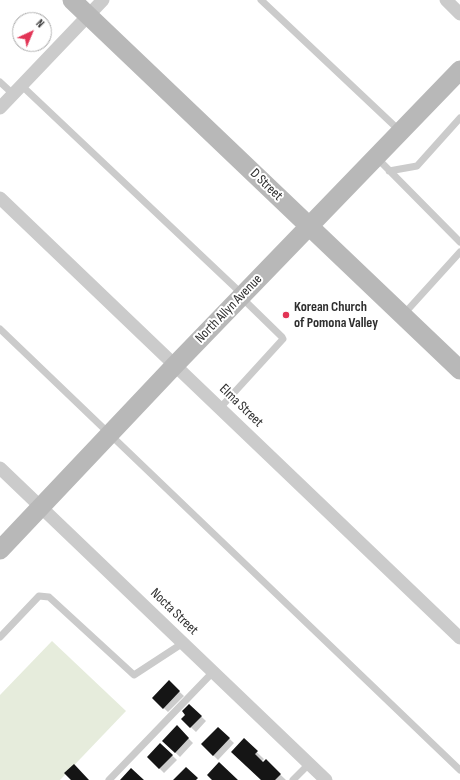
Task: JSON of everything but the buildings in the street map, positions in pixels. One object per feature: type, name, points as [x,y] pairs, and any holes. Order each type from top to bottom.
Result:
[{"type":"street","name":"D Street","points":[[72,0],[460,370]]},
{"type":"street","points":[[0,108],[103,0]]},
{"type":"street","points":[[446,0],[460,14]]},
{"type":"street","name":"North Allyn Avenue","points":[[0,550],[175,365],[310,226],[382,164],[401,132],[460,70]]},
{"type":"street","name":"Elma Street","points":[[0,198],[460,638]]},
{"type":"street","name":"Nocta Street","points":[[0,468],[326,780]]},
{"type":"lane","points":[[261,0],[401,132]]},
{"type":"lane","points":[[0,82],[17,90],[242,296],[282,336],[283,340],[220,408]]},
{"type":"lane","points":[[382,164],[417,166],[460,118]]},
{"type":"lane","points":[[382,164],[460,242]]},
{"type":"lane","points":[[403,315],[460,252]]},
{"type":"lane","points":[[0,329],[460,770]]},
{"type":"lane","points":[[0,637],[39,596],[50,597],[134,675],[182,643]]},
{"type":"lane","points":[[109,780],[213,672]]},
{"type":"lane","points":[[293,780],[309,764]]},
{"type":"green space","points":[[52,641],[126,711],[60,780],[0,780],[0,695]]},
{"type":"place","name":"Korean Church of Pomona Valley","points":[[286,315]]}]
